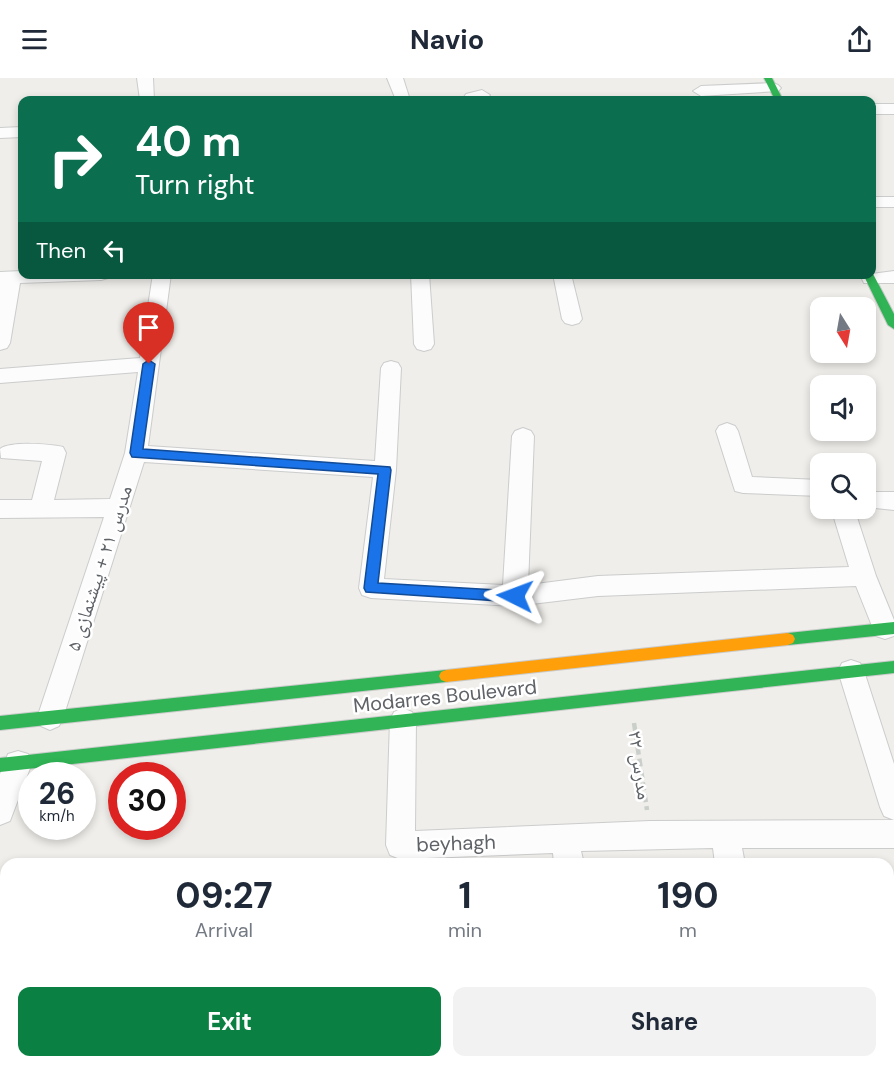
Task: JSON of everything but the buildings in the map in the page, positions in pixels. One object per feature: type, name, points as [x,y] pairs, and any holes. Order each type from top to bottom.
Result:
[{"type":"main road","points":[[870,279],[894,325]]},
{"type":"main road","name":"Modarres Boulevard","points":[[0,723],[890,629]]},
{"type":"main road","name":"Modarres Boulevard","points":[[9,764],[894,667]]},
{"type":"street","points":[[145,78],[147,96]]},
{"type":"street","points":[[395,78],[402,96]]},
{"type":"street","points":[[701,91],[773,89]]},
{"type":"street","points":[[876,109],[894,109]]},
{"type":"street","points":[[0,133],[18,132]]},
{"type":"street","points":[[876,202],[894,202]]},
{"type":"street","points":[[876,277],[894,277]]},
{"type":"street","points":[[0,343],[5,278]]},
{"type":"street","name":"مدرس ۲۱ + پیشنمازی ۵","points":[[51,718],[136,453],[161,279]]},
{"type":"street","points":[[420,279],[424,344]]},
{"type":"street","points":[[563,279],[572,319]]},
{"type":"street","points":[[0,376],[149,364]]},
{"type":"street","points":[[391,368],[385,470],[371,588],[515,596],[598,586],[864,576]]},
{"type":"street","points":[[727,430],[743,485],[810,488]]},
{"type":"street","points":[[515,596],[523,436]]},
{"type":"street","points":[[9,452],[54,453],[41,508]]},
{"type":"street","points":[[136,453],[385,470]]},
{"type":"street","points":[[0,509],[118,508]]},
{"type":"street","points":[[846,519],[864,576],[890,629]]},
{"type":"street","points":[[851,671],[894,807]]},
{"type":"street","name":"beyhagh","points":[[403,720],[400,844],[567,851],[650,835],[894,834]]},
{"type":"street","points":[[0,812],[9,764]]},
{"type":"street","points":[[724,834],[729,858]]},
{"type":"path","name":"مدرس ۲۲","points":[[630,695],[650,835]]},
{"type":"traffic: fast","points":[[768,78],[777,96]]},
{"type":"traffic: fast","points":[[871,279],[894,325]]},
{"type":"traffic: fast","points":[[788,639],[894,628]]},
{"type":"traffic: fast","points":[[0,765],[894,667]]},
{"type":"traffic: fast","points":[[0,723],[446,676]]},
{"type":"traffic: slow","points":[[446,676],[788,639]]},
{"type":"route","points":[[149,364],[136,453],[385,470],[371,588],[515,596]]}]
